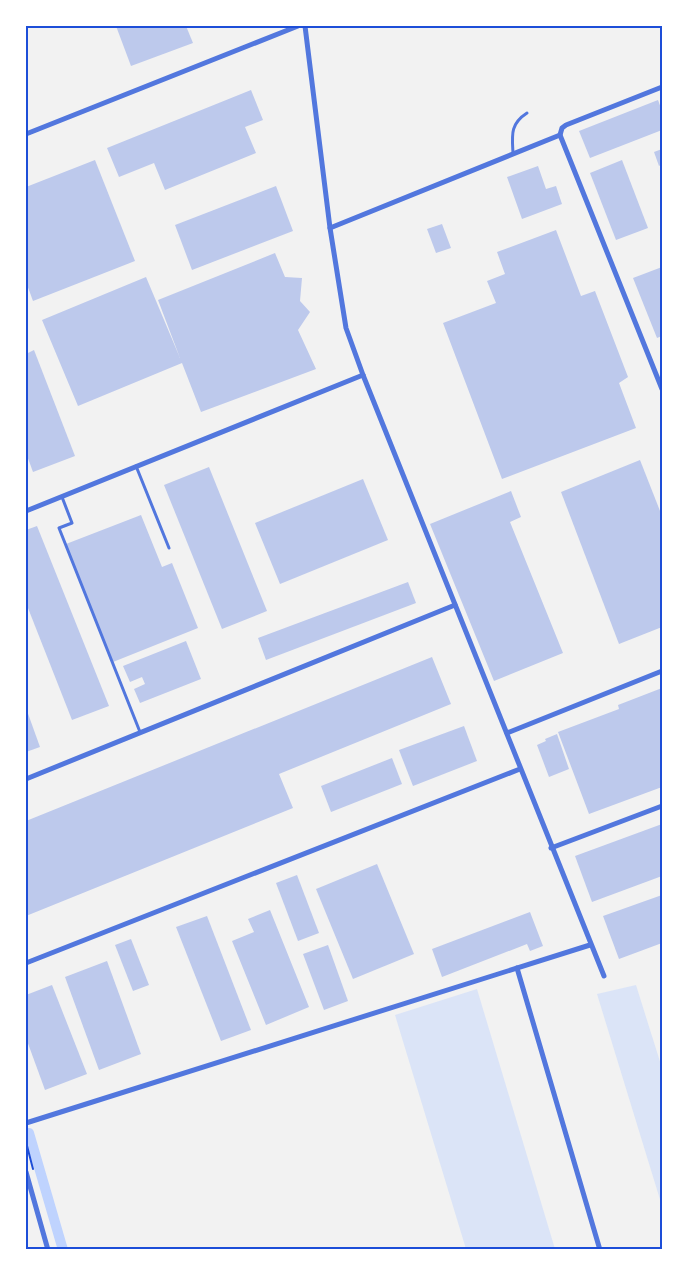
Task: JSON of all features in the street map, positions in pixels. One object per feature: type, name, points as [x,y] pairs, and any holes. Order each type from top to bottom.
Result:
[{"type":"street","points":[[26,134],[298,26]]},
{"type":"street","points":[[305,26],[330,228],[346,328],[551,848],[604,976]]},
{"type":"street","points":[[663,87],[566,125],[562,128],[560,135],[663,389]]},
{"type":"street","points":[[330,228],[560,135]]},
{"type":"street","points":[[26,511],[363,375]]},
{"type":"street","points":[[26,779],[455,605]]},
{"type":"street","points":[[507,733],[663,671]]},
{"type":"street","points":[[26,963],[520,769]]},
{"type":"street","points":[[551,848],[663,806]]},
{"type":"street","points":[[27,1122],[590,945]]},
{"type":"street","points":[[517,968],[600,1250]]},
{"type":"street","points":[[26,1172],[48,1250]]},
{"type":"lane","points":[[513,154],[514,125],[527,113]]},
{"type":"lane","points":[[136,466],[169,548]]},
{"type":"lane","points":[[61,496],[72,523],[59,528],[140,732]]},
{"type":"shaded area","points":[[636,985],[662,1068],[662,1206],[597,994]]},
{"type":"shaded area","points":[[477,989],[555,1249],[466,1249],[395,1015]]},
{"type":"building","points":[[116,26],[186,26],[193,43],[131,66]]},
{"type":"building","points":[[251,90],[263,120],[245,127],[256,153],[165,190],[154,163],[119,177],[107,148]]},
{"type":"building","points":[[658,100],[662,111],[662,130],[590,158],[579,131]]},
{"type":"building","points":[[662,149],[662,164],[659,166],[654,152]]},
{"type":"building","points":[[95,160],[135,261],[33,301],[26,282],[26,187]]},
{"type":"building","points":[[622,160],[648,228],[616,240],[590,173]]},
{"type":"building","points":[[538,166],[546,189],[556,186],[562,204],[522,219],[507,177]]},
{"type":"building","points":[[276,186],[293,231],[192,270],[175,225]]},
{"type":"building","points":[[442,224],[451,248],[436,253],[427,229]]},
{"type":"building","points":[[556,230],[581,296],[595,291],[628,377],[619,383],[636,428],[502,479],[443,323],[496,303],[487,281],[505,274],[497,252]]},
{"type":"building","points":[[275,253],[285,277],[302,278],[300,301],[310,312],[298,330],[316,369],[201,412],[182,363],[78,406],[42,320],[146,277],[180,358],[158,300]]},
{"type":"building","points":[[662,267],[662,336],[657,338],[633,278]]},
{"type":"building","points":[[34,350],[75,456],[33,472],[26,453],[26,354]]},
{"type":"building","points":[[640,460],[662,516],[662,627],[619,644],[561,492]]},
{"type":"building","points":[[209,467],[267,611],[222,629],[164,485]]},
{"type":"building","points":[[363,479],[388,540],[280,584],[255,523]]},
{"type":"building","points":[[511,491],[521,517],[510,522],[563,653],[494,681],[430,524]]},
{"type":"building","points":[[141,515],[162,567],[172,563],[198,628],[113,662],[66,544]]},
{"type":"building","points":[[37,526],[109,706],[72,720],[26,603],[26,530]]},
{"type":"building","points":[[408,582],[416,603],[266,660],[258,638]]},
{"type":"building","points":[[186,641],[201,679],[140,703],[134,689],[145,684],[142,677],[130,682],[123,666]]},
{"type":"building","points":[[432,657],[451,704],[279,774],[293,808],[26,916],[26,821]]},
{"type":"building","points":[[662,688],[662,787],[589,814],[558,732],[619,709],[618,705]]},
{"type":"building","points":[[26,708],[40,747],[26,752]]},
{"type":"building","points":[[464,726],[477,761],[413,786],[399,750]]},
{"type":"building","points":[[557,734],[569,769],[549,777],[537,745]]},
{"type":"building","points":[[392,758],[402,784],[331,812],[321,786]]},
{"type":"building","points":[[662,824],[662,876],[592,902],[575,856]]},
{"type":"building","points":[[377,864],[414,954],[353,979],[316,889]]},
{"type":"building","points":[[297,875],[319,933],[298,941],[276,883]]},
{"type":"building","points":[[662,895],[662,943],[619,959],[603,916]]},
{"type":"building","points":[[270,910],[309,1007],[266,1025],[232,941],[254,932],[248,919]]},
{"type":"building","points":[[530,912],[543,946],[530,951],[527,944],[442,977],[432,949]]},
{"type":"building","points":[[207,916],[251,1030],[221,1041],[176,927]]},
{"type":"building","points":[[131,939],[149,985],[133,991],[115,945]]},
{"type":"building","points":[[328,945],[348,1001],[324,1010],[303,954]]},
{"type":"building","points":[[107,961],[141,1054],[99,1070],[65,977]]},
{"type":"building","points":[[52,985],[87,1074],[45,1090],[26,1038],[26,995]]},
{"type":"waterway","points":[[29,1133],[63,1250]]}]
